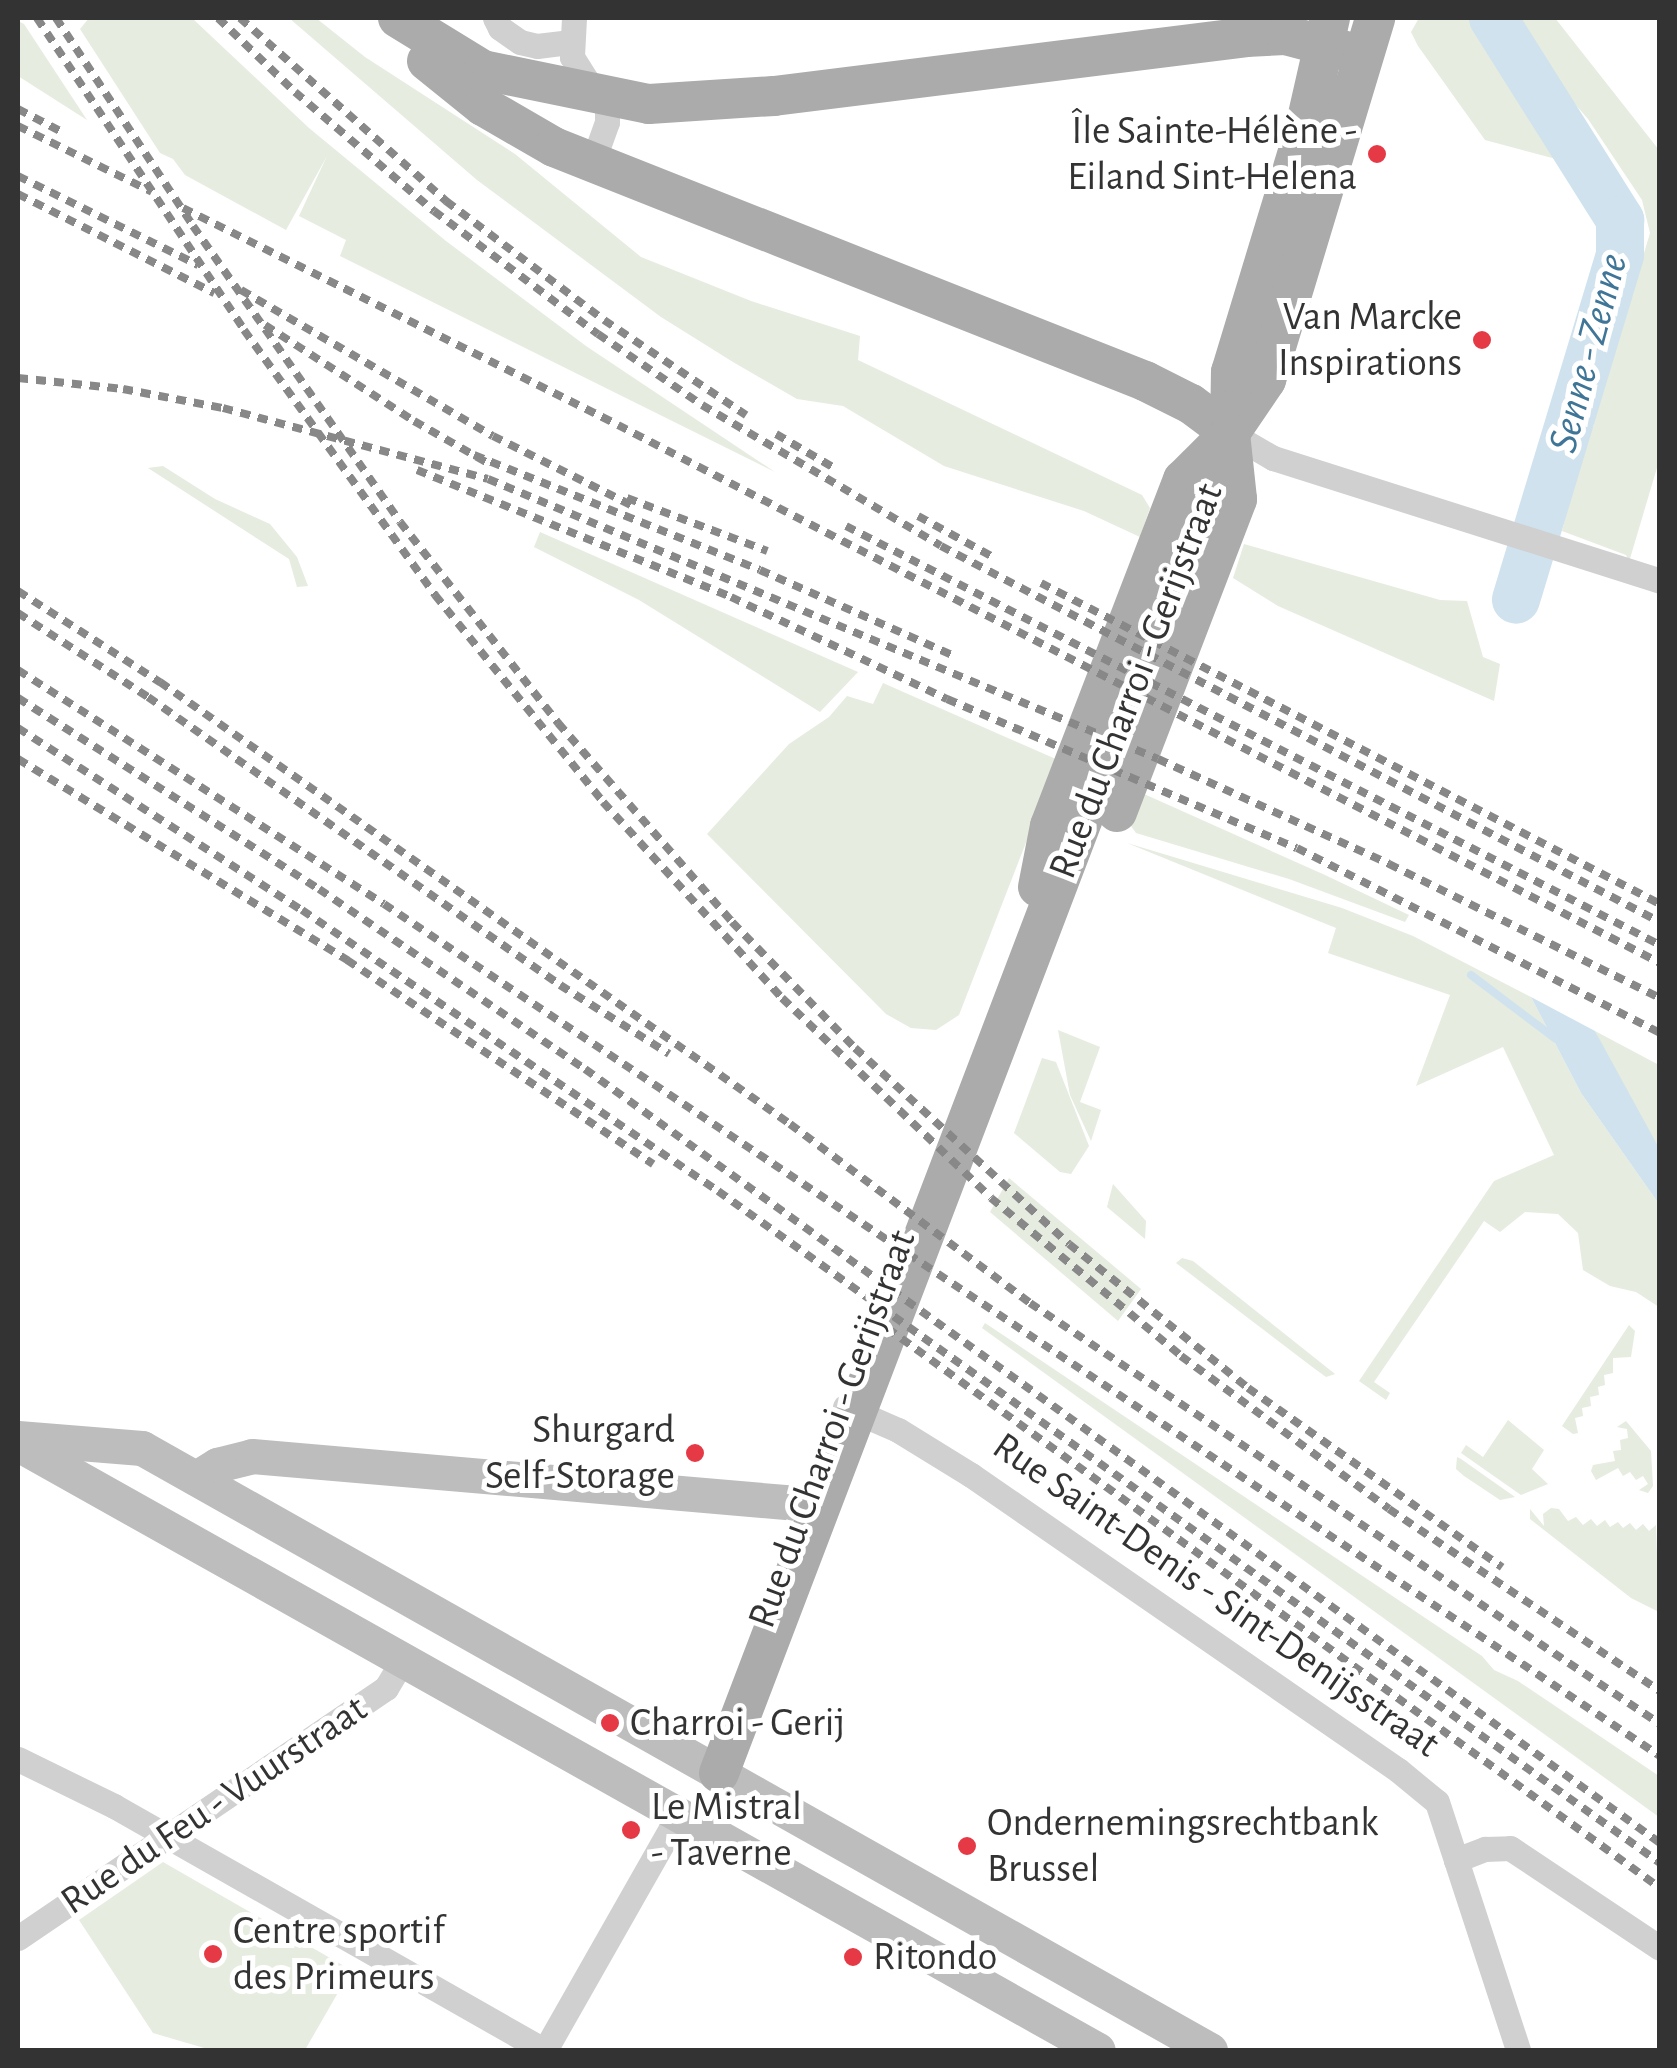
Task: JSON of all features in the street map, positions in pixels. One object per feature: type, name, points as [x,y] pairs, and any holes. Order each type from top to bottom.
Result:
[{"type":"main road","points":[[374,18],[483,106],[592,164],[1145,381],[1191,404],[1230,433]]},
{"type":"main road","points":[[398,18],[483,70],[607,99],[649,104],[708,103],[1246,37],[1327,31],[1364,56]]},
{"type":"main road","name":"Rue du Charroi - Gerijstraat","points":[[719,1773],[716,1741],[809,1504],[857,1412],[962,1174],[976,1097],[1230,433],[1266,380],[1375,18]]},
{"type":"main road","name":"Rue du Charroi - Gerijstraat","points":[[1230,433],[1231,372],[1276,228],[1327,31]]},
{"type":"main road","name":"Rue du Charroi - Gerijstraat","points":[[677,1818],[742,1754],[857,1412]]},
{"type":"main road","points":[[18,1441],[142,1448],[1210,2050]]},
{"type":"main road","points":[[18,1441],[401,1663],[1098,2050]]},
{"type":"main road","points":[[196,1478],[217,1466],[252,1456],[809,1504]]},
{"type":"street","points":[[494,18],[500,28],[520,42],[572,30],[578,68],[607,99],[607,122],[592,164]]},
{"type":"street","points":[[1230,433],[1273,458],[1660,581]]},
{"type":"street","name":"Rue Saint-Denis - Sint-Denijsstraat","points":[[857,1412],[971,1475],[1398,1770],[1437,1802],[1518,2050]]},
{"type":"street","name":"Rue du Feu - Vuurstraat","points":[[18,1938],[386,1688],[401,1663]]},
{"type":"street","points":[[18,1759],[166,1837],[544,2050],[677,1818]]},
{"type":"street","points":[[1456,1860],[1485,1848],[1510,1848],[1660,1948]]},
{"type":"shaded area","points":[[89,18],[192,18],[309,128],[446,241],[586,346],[775,472],[340,256],[346,240],[299,216],[327,156],[286,230],[185,175],[173,159],[160,153],[80,29]]},
{"type":"shaded area","points":[[289,18],[316,18],[365,57],[515,154],[641,257],[751,301],[860,336],[858,360],[1142,495],[1150,508],[1140,537],[1084,511],[944,466],[843,406],[797,399],[733,362],[661,317],[477,180]]},
{"type":"shaded area","points":[[1419,18],[1473,18],[1613,224],[1603,230],[1556,159],[1485,140],[1418,46],[1411,32]]},
{"type":"shaded area","points":[[1516,18],[1555,18],[1659,150],[1659,461],[1629,562],[1626,555],[1562,531],[1582,451],[1594,425],[1594,405],[1600,402],[1650,233],[1642,200],[1588,119],[1521,42]]},
{"type":"shaded area","points":[[18,21],[24,24],[87,120],[18,76]]},
{"type":"shaded area","points":[[163,466],[215,499],[270,524],[297,557],[308,586],[297,587],[289,559],[148,468]]},
{"type":"shaded area","points":[[540,532],[858,672],[820,712],[639,600],[534,547]]},
{"type":"shaded area","points":[[1244,544],[1440,600],[1467,601],[1483,657],[1500,664],[1494,701],[1278,606],[1233,578]]},
{"type":"shaded area","points":[[883,683],[1058,760],[959,1015],[936,1030],[911,1028],[886,1014],[707,834],[789,744],[829,717],[847,696],[873,704]]},
{"type":"shaded area","points":[[1144,794],[1409,915],[1405,922],[1289,879],[1136,833],[1131,826]]},
{"type":"shaded area","points":[[1127,843],[1342,908],[1413,936],[1531,997],[1581,1093],[1659,1204],[1659,1307],[1636,1292],[1610,1286],[1583,1270],[1578,1233],[1558,1214],[1525,1212],[1500,1232],[1484,1221],[1374,1382],[1390,1393],[1386,1400],[1359,1381],[1494,1181],[1554,1155],[1503,1047],[1416,1086],[1450,995],[1328,953],[1336,928]]},
{"type":"shaded area","points":[[1058,1030],[1100,1047],[1080,1102],[1101,1110],[1091,1141],[1070,1095]]},
{"type":"shaded area","points":[[1595,1031],[1659,1065],[1659,1148],[1618,1080]]},
{"type":"shaded area","points":[[1042,1058],[1056,1062],[1089,1146],[1071,1174],[1060,1172],[1014,1133]]},
{"type":"shaded area","points":[[1009,1178],[1141,1289],[1118,1321],[990,1212]]},
{"type":"shaded area","points":[[1113,1184],[1146,1221],[1145,1239],[1107,1207]]},
{"type":"shaded area","points":[[1182,1258],[1193,1261],[1335,1374],[1326,1377],[1311,1366],[1176,1263]]},
{"type":"shaded area","points":[[985,1323],[1482,1656],[1494,1670],[1518,1681],[1659,1776],[1659,1817],[982,1328]]},
{"type":"shaded area","points":[[1629,1325],[1635,1331],[1631,1357],[1613,1358],[1613,1373],[1604,1375],[1605,1385],[1598,1387],[1599,1395],[1590,1397],[1591,1406],[1582,1408],[1583,1416],[1575,1418],[1578,1433],[1573,1434],[1562,1426]]},
{"type":"shaded area","points":[[1508,1420],[1544,1450],[1532,1469],[1548,1484],[1521,1495],[1461,1453],[1466,1445],[1483,1457]]},
{"type":"shaded area","points":[[1626,1421],[1651,1451],[1653,1486],[1648,1493],[1639,1490],[1648,1484],[1643,1476],[1636,1480],[1630,1472],[1623,1476],[1618,1468],[1596,1480],[1591,1471],[1593,1465],[1615,1461],[1613,1451],[1621,1450],[1620,1440],[1628,1438],[1627,1429],[1617,1427]]},
{"type":"shaded area","points":[[1457,1457],[1515,1497],[1500,1500],[1464,1476],[1456,1469]]},
{"type":"shaded area","points":[[1551,1508],[1559,1509],[1568,1521],[1576,1517],[1583,1525],[1591,1519],[1597,1526],[1605,1520],[1610,1527],[1618,1522],[1623,1528],[1630,1523],[1636,1530],[1643,1524],[1649,1531],[1656,1525],[1659,1612],[1631,1598],[1530,1519],[1530,1509],[1544,1526],[1543,1514]]},
{"type":"shaded area","name":"Centre sportif des Primeurs","points":[[163,1862],[351,1970],[305,2050],[211,2050],[153,2033],[79,1920]]},
{"type":"water","points":[[1531,997],[1595,1031],[1659,1148],[1659,1204],[1581,1093]]},
{"type":"waterway","name":"Senne - Zenne","points":[[1493,18],[1620,220],[1620,255],[1516,600]]},
{"type":"waterway","points":[[1471,975],[1556,1039]]},
{"type":"railway","points":[[37,18],[244,330],[435,595],[603,802],[782,998],[991,1198],[1181,1356],[1389,1509],[1660,1691]]},
{"type":"railway","points":[[56,18],[193,226],[400,522],[558,723],[732,922],[855,1048],[1069,1244],[1248,1388],[1502,1567]]},
{"type":"railway","points":[[218,18],[295,92],[434,211],[598,334],[702,405],[941,546],[1660,922]]},
{"type":"railway","points":[[240,18],[446,201],[604,320],[746,415]]},
{"type":"railway","points":[[18,109],[64,133]]},
{"type":"railway","points":[[18,126],[152,192]]},
{"type":"railway","points":[[18,176],[198,265]]},
{"type":"railway","points":[[18,194],[214,293]]},
{"type":"railway","points":[[183,208],[618,425],[1660,963]]},
{"type":"railway","points":[[241,290],[493,436],[635,507]]},
{"type":"railway","points":[[265,325],[414,421],[486,462]]},
{"type":"railway","points":[[18,378],[123,389],[223,408],[488,479],[1158,759],[1389,864],[1660,998]]},
{"type":"railway","points":[[776,434],[836,469]]},
{"type":"railway","points":[[474,455],[760,570],[956,657]]},
{"type":"railway","points":[[417,470],[731,597],[947,699],[1297,848],[1660,1033]]},
{"type":"railway","points":[[627,498],[767,551]]},
{"type":"railway","points":[[918,516],[993,557]]},
{"type":"railway","points":[[846,526],[1660,945]]},
{"type":"railway","points":[[1041,583],[1660,904]]},
{"type":"railway","points":[[18,591],[160,682],[790,1124],[1030,1303],[1660,1724]]},
{"type":"railway","points":[[18,613],[148,697],[560,985],[669,1054]]},
{"type":"railway","points":[[18,670],[384,904],[1660,1756]]},
{"type":"railway","points":[[18,698],[319,889],[585,1069],[1660,1843]]},
{"type":"railway","points":[[18,728],[302,910],[718,1191],[1660,1863]]},
{"type":"railway","points":[[18,759],[347,960],[653,1164]]},
{"type":"railway","points":[[887,1328],[1660,1888]]},
{"type":"place","name":"Île Sainte-Hélène - Eiland Sint-Helena","points":[[1377,154]]},
{"type":"place","name":"Van Marcke Inspirations","points":[[1482,340]]},
{"type":"place","name":"Shurgard Self-Storage","points":[[695,1453]]},
{"type":"place","name":"Charroi - Gerij","points":[[610,1723]]},
{"type":"place","name":"Le Mistral - Taverne","points":[[631,1830]]},
{"type":"place","name":"Ondernemingsrechtbank Brussel","points":[[967,1846]]},
{"type":"place","name":"Centre sportif des Primeurs","points":[[213,1954]]},
{"type":"place","name":"Ritondo","points":[[853,1957]]}]
